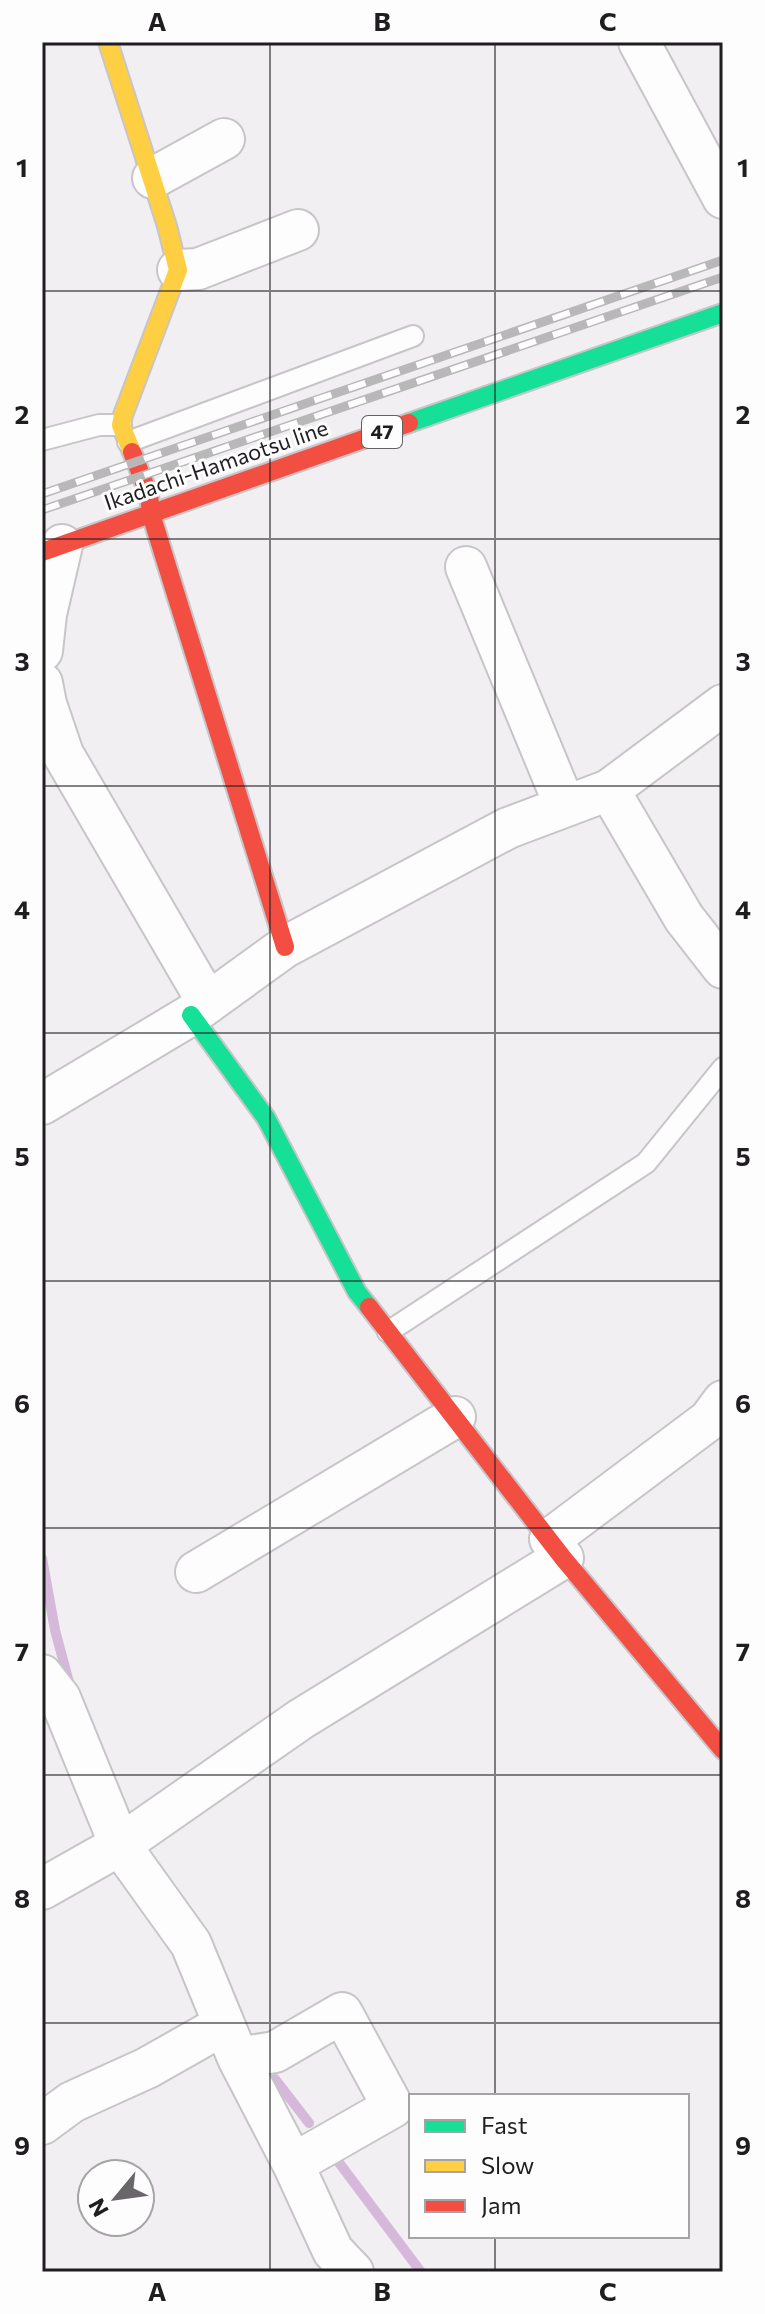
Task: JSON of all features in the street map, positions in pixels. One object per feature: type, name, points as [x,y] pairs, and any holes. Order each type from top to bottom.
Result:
[{"type":"street","points":[[108,42],[153,178],[178,270],[123,415],[124,434],[149,495],[151,514],[285,947]]},
{"type":"street","points":[[639,42],[723,198]]},
{"type":"street","points":[[153,178],[224,139]]},
{"type":"street","points":[[178,270],[198,269],[298,230]]},
{"type":"street","name":"Ikadachi-Hamaotsu line","points":[[52,549],[723,313]]},
{"type":"street","points":[[42,651],[52,549]]},
{"type":"street","points":[[466,567],[565,806]]},
{"type":"street","points":[[42,683],[63,754],[200,1009],[266,1118],[357,1292],[556,1549],[723,1750]]},
{"type":"street","points":[[42,1104],[200,1009],[285,947],[508,828],[609,790],[723,705]]},
{"type":"street","points":[[609,790],[684,918],[723,968]]},
{"type":"street","points":[[42,1889],[120,1845],[301,1719],[556,1549],[709,1420],[723,1401]]},
{"type":"street","points":[[196,1572],[455,1417]]},
{"type":"street","points":[[42,1675],[60,1698],[120,1845],[191,1944],[230,2041],[333,2251],[353,2272]]},
{"type":"street","points":[[42,2124],[72,2102],[147,2068],[230,2041],[275,2052],[342,2013],[393,2107],[293,2164]]},
{"type":"lane","points":[[42,440],[99,425],[124,434],[413,336]]},
{"type":"lane","points":[[388,1332],[646,1163],[723,1068]]},
{"type":"waterway","points":[[42,1558],[55,1630],[70,1686]]},
{"type":"waterway","points":[[275,2079],[309,2123]]},
{"type":"waterway","points":[[331,2152],[421,2272]]},
{"type":"railway","points":[[42,494],[723,260]]},
{"type":"railway","points":[[42,510],[723,277]]},
{"type":"traffic: fast","points":[[409,423],[723,313]]},
{"type":"traffic: fast","points":[[191,1015],[266,1118],[357,1292],[369,1307]]},
{"type":"traffic: slow","points":[[108,42],[178,270],[123,415],[121,425],[132,452]]},
{"type":"traffic: jam","points":[[42,552],[409,423]]},
{"type":"traffic: jam","points":[[132,452],[149,495],[151,514],[285,947]]},
{"type":"traffic: jam","points":[[369,1307],[563,1558],[723,1750]]}]
